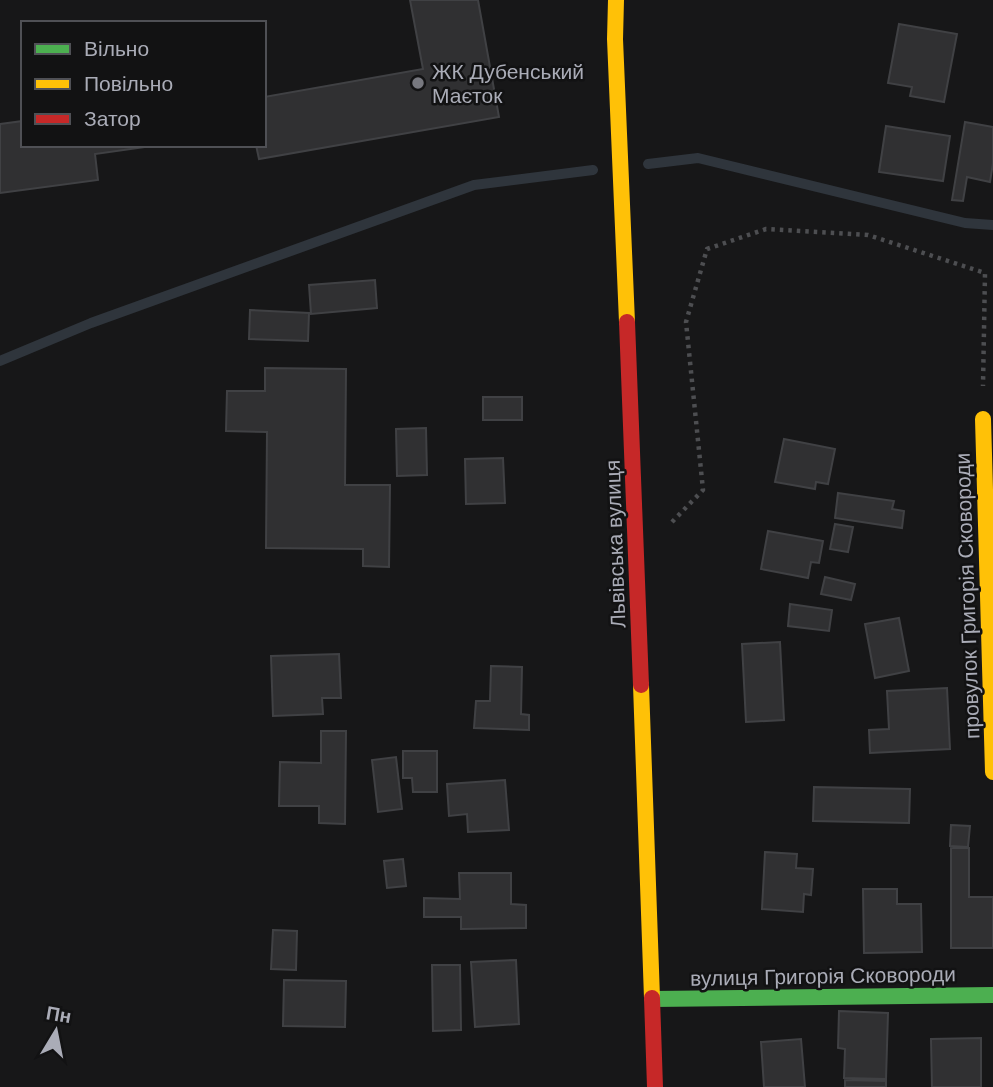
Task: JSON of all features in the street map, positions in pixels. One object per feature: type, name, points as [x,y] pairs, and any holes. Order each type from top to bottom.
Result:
[{"type":"main road","name":"Львівська вулиця","points":[[616,0],[615,39],[637,558],[655,1087]]},
{"type":"main road","name":"провулок Григорія Сковороди","points":[[983,419],[993,772]]},
{"type":"main road","name":"вулиця Григорія Сковороди","points":[[653,999],[993,995]]},
{"type":"path","points":[[637,558],[703,490],[686,323],[707,249],[766,229],[868,235],[985,273],[983,419]]},
{"type":"building","name":"ЖК Дубенський Маєток","points":[[410,0],[478,0],[499,117],[259,159],[256,147],[266,147],[266,97],[423,69]]},
{"type":"building","points":[[899,24],[957,34],[944,102],[910,96],[912,87],[888,83]]},
{"type":"building","points":[[21,121],[21,147],[145,147],[95,154],[98,180],[0,193],[0,124]]},
{"type":"building","points":[[965,122],[993,127],[990,182],[967,177],[963,201],[952,200]]},
{"type":"building","points":[[886,126],[950,136],[943,181],[879,172]]},
{"type":"building","points":[[375,280],[377,308],[311,314],[309,285]]},
{"type":"building","points":[[250,310],[309,313],[308,341],[249,339]]},
{"type":"building","points":[[265,368],[346,369],[345,485],[390,485],[389,567],[363,566],[363,549],[266,548],[267,432],[226,431],[227,391],[265,391]]},
{"type":"building","points":[[483,397],[522,397],[522,420],[483,420]]},
{"type":"building","points":[[426,428],[427,475],[397,476],[396,429]]},
{"type":"building","points":[[784,439],[835,449],[828,484],[816,482],[815,489],[775,482]]},
{"type":"building","points":[[503,458],[505,503],[466,504],[465,459]]},
{"type":"building","points":[[838,493],[894,501],[892,509],[904,511],[902,528],[835,518]]},
{"type":"building","points":[[835,524],[853,527],[848,552],[830,549]]},
{"type":"building","points":[[768,531],[823,541],[819,563],[811,562],[808,578],[761,569]]},
{"type":"building","points":[[825,577],[855,584],[851,600],[821,594]]},
{"type":"building","points":[[790,604],[832,610],[829,631],[788,626]]},
{"type":"building","points":[[899,618],[909,671],[875,678],[865,624]]},
{"type":"building","points":[[780,642],[784,720],[746,722],[742,644]]},
{"type":"building","points":[[339,654],[341,698],[322,698],[323,714],[273,716],[271,656]]},
{"type":"building","points":[[491,666],[522,667],[521,714],[529,715],[529,730],[474,728],[476,701],[490,701]]},
{"type":"building","points":[[947,688],[950,749],[870,753],[869,730],[889,729],[887,691]]},
{"type":"building","points":[[321,731],[346,731],[345,824],[319,823],[319,806],[279,806],[280,762],[321,763]]},
{"type":"building","points":[[403,751],[437,751],[437,792],[413,792],[412,778],[403,778]]},
{"type":"building","points":[[396,757],[402,809],[378,812],[372,760]]},
{"type":"building","points":[[505,780],[509,830],[468,832],[467,814],[449,816],[447,784]]},
{"type":"building","points":[[814,787],[910,789],[909,823],[813,821]]},
{"type":"building","points":[[951,825],[970,826],[968,847],[950,846]]},
{"type":"building","points":[[951,848],[969,848],[969,897],[993,897],[993,948],[951,948]]},
{"type":"building","points":[[765,852],[797,854],[796,868],[813,869],[811,895],[804,894],[803,912],[762,909]]},
{"type":"building","points":[[403,859],[406,886],[387,888],[384,861]]},
{"type":"building","points":[[459,873],[511,873],[511,904],[526,905],[526,928],[461,929],[461,917],[424,917],[424,898],[460,899]]},
{"type":"building","points":[[863,889],[897,889],[897,904],[921,904],[922,952],[864,953]]},
{"type":"building","points":[[273,930],[297,931],[296,970],[271,969]]},
{"type":"building","points":[[516,960],[519,1024],[475,1027],[471,962]]},
{"type":"building","points":[[432,965],[460,965],[461,1030],[433,1031]]},
{"type":"building","points":[[284,980],[346,981],[345,1027],[283,1026]]},
{"type":"building","points":[[839,1011],[888,1013],[886,1079],[844,1078],[845,1049],[838,1048]]},
{"type":"building","points":[[981,1038],[981,1087],[932,1087],[931,1039]]},
{"type":"building","points":[[801,1039],[805,1087],[764,1087],[761,1042]]},
{"type":"building","points":[[845,1080],[886,1081],[886,1087],[845,1087]]},
{"type":"waterway","points":[[648,164],[698,158],[965,223],[993,225]]},
{"type":"waterway","points":[[0,361],[91,323],[474,185],[593,170]]},
{"type":"traffic: fast","points":[[653,999],[993,995]]},
{"type":"traffic: slow","points":[[616,0],[615,39],[627,322]]},
{"type":"traffic: slow","points":[[983,419],[993,772]]},
{"type":"traffic: slow","points":[[641,685],[652,998]]},
{"type":"traffic: jam","points":[[627,322],[641,685]]},
{"type":"traffic: jam","points":[[652,998],[655,1087]]},
{"type":"place","name":"ЖК Дубенський Маєток","points":[[418,83]]}]
